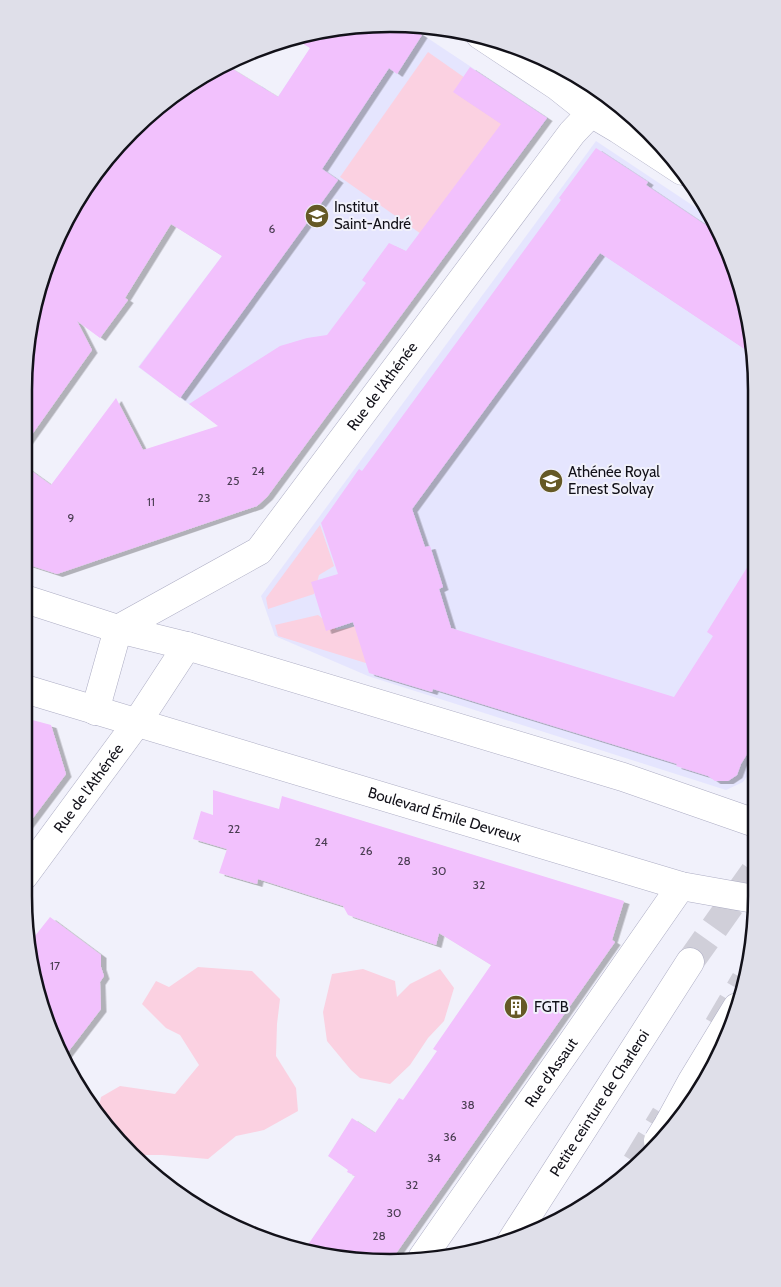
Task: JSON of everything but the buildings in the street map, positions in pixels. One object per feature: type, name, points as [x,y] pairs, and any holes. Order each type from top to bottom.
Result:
[{"type":"main road","points":[[503,50],[557,86],[597,103],[618,128],[664,159]]},
{"type":"main road","name":"Rue de l'Athénée","points":[[118,628],[259,551],[597,103]]},
{"type":"main road","points":[[32,601],[623,778],[748,821]]},
{"type":"main road","points":[[95,711],[118,628]]},
{"type":"main road","points":[[136,724],[187,646]]},
{"type":"main road","name":"Boulevard Émile Devreux","points":[[32,691],[136,724],[681,886],[748,898]]},
{"type":"main road","name":"Rue de l'Athénée","points":[[32,865],[136,724]]},
{"type":"main road","name":"Rue d'Assaut","points":[[426,1252],[681,886]]},
{"type":"main road","name":"Petite ceinture de Charleroi","points":[[517,1231],[690,962]]},
{"type":"main road","points":[[670,1120],[722,1032]]},
{"type":"shaded area","name":"Institut Saint-André","points":[[367,33],[414,33],[422,34],[548,118],[326,417],[245,445],[138,367],[222,256],[102,179],[121,154],[154,121],[192,93],[224,73],[257,94],[262,86],[277,98],[315,40]]},
{"type":"shaded area","points":[[428,52],[512,111],[424,236],[340,177]]},
{"type":"shaded area","name":"Athénée Royal Ernest Solvay","points":[[596,141],[700,210],[712,232],[730,275],[742,321],[748,367],[748,775],[743,782],[726,790],[368,676],[275,636],[261,596]]},
{"type":"shaded area","points":[[320,525],[334,566],[319,575],[314,594],[268,609],[266,598]]},
{"type":"shaded area","points":[[318,615],[337,630],[357,626],[369,664],[278,636],[275,625]]},
{"type":"shaded area","points":[[198,967],[252,971],[280,999],[276,1056],[296,1088],[298,1111],[264,1130],[236,1136],[208,1159],[142,1155],[137,1150],[121,1133],[99,1104],[101,1097],[120,1086],[175,1094],[199,1065],[180,1035],[166,1028],[142,1004],[156,981],[169,987]]},
{"type":"shaded area","points":[[363,969],[395,981],[397,997],[410,984],[440,969],[454,988],[444,1021],[428,1038],[410,1065],[390,1084],[360,1078],[327,1041],[323,1012],[332,974]]},
{"type":"tunnel","points":[[690,962],[748,880]]},
{"type":"tunnel","points":[[718,1026],[733,1000]]},
{"type":"tunnel","points":[[644,1150],[665,1115]]},
{"type":"place","name":"Institut Saint-André","points":[[317,216]]},
{"type":"place","name":"Athénée Royal Ernest Solvay","points":[[551,481]]},
{"type":"place","name":"FGTB","points":[[516,1007]]}]
